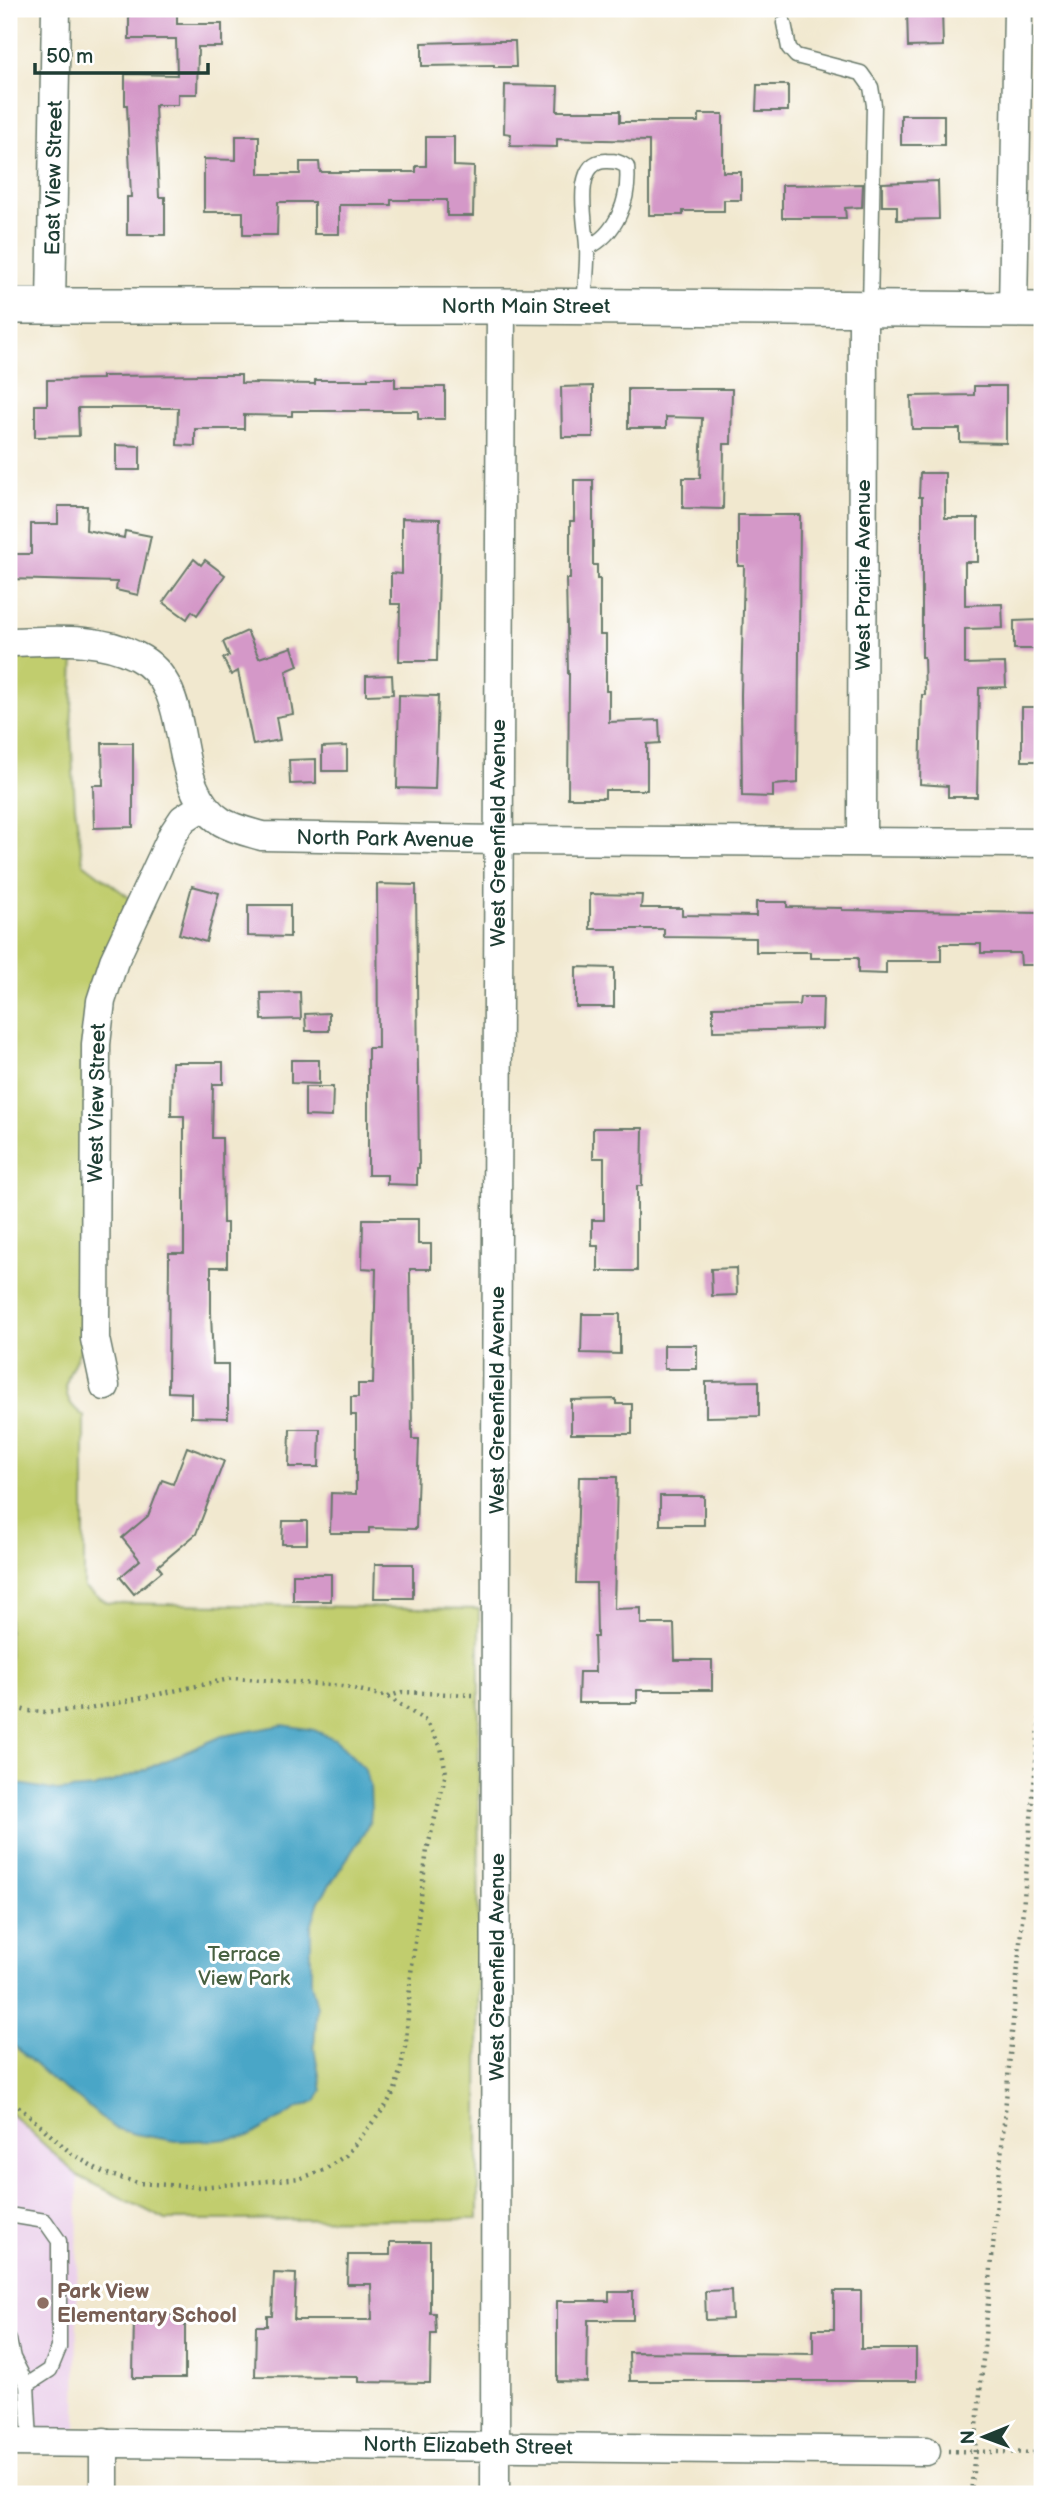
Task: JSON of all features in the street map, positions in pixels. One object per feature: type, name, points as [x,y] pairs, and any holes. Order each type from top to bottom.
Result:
[{"type":"street","name":"East View Street","points":[[51,306],[56,9]]},
{"type":"street","points":[[1018,9],[1028,310]]},
{"type":"street","name":"North Main Street","points":[[9,306],[584,306],[1028,310]]},
{"type":"street","name":"West Greenfield Avenue","points":[[495,2494],[501,306]]},
{"type":"street","name":"West Prairie Avenue","points":[[862,840],[867,309]]},
{"type":"street","points":[[9,642],[84,642],[107,646],[136,656],[149,665],[163,681],[173,702],[190,780],[203,806]]},
{"type":"street","name":"North Park Avenue","points":[[203,806],[221,821],[241,831],[287,838],[1042,843]]},
{"type":"street","name":"West View Street","points":[[105,1386],[95,1339],[96,1044],[101,1001],[114,961],[173,834],[183,819],[203,806]]},
{"type":"street","name":"North Elizabeth Street","points":[[19,2442],[926,2451]]},
{"type":"street","points":[[104,2442],[104,2494]]},
{"type":"lane","points":[[784,23],[789,48],[796,56],[861,73],[871,87],[874,104],[867,309]]},
{"type":"lane","points":[[584,306],[587,248],[582,190],[589,168],[600,160],[619,161],[627,167],[629,183],[624,201],[614,226],[599,243],[587,248]]},
{"type":"lane","points":[[9,2215],[45,2221],[59,2241],[59,2347],[50,2370],[27,2385]]},
{"type":"lane","points":[[9,2340],[13,2358],[27,2385],[19,2442]]},
{"type":"path","points":[[9,1706],[46,1712],[89,1709],[234,1678],[342,1686],[388,1697],[426,1721],[441,1747],[446,1773],[427,1850],[411,1973],[406,2042],[395,2090],[385,2107],[346,2155],[324,2171],[301,2178],[200,2187],[138,2183],[104,2173],[72,2154],[9,2098]]},
{"type":"path","points":[[388,1697],[402,1692],[497,1696]]},
{"type":"path","points":[[971,2494],[1042,1695]]},
{"type":"path","points":[[926,2451],[1042,2452]]},
{"type":"shaded area","name":"Park View Elementary School","points":[[9,2112],[78,2176],[76,2433],[9,2429]]},
{"type":"green space","name":"Terrace View Park","points":[[9,658],[74,658],[71,733],[75,807],[83,863],[130,898],[104,957],[83,1344],[67,1381],[66,1390],[68,1399],[84,1416],[84,1588],[108,1603],[479,1609],[478,2219],[166,2220],[78,2176],[9,2112]]},
{"type":"water","points":[[283,1725],[314,1730],[335,1739],[364,1768],[370,1785],[370,1821],[319,1901],[311,1926],[311,1983],[317,2007],[314,2047],[322,2091],[316,2101],[300,2107],[250,2136],[175,2141],[114,2128],[53,2081],[9,2041],[9,1782],[57,1791],[94,1788],[135,1774],[222,1736]]},
{"type":"building","points":[[129,9],[177,9],[177,24],[222,24],[222,47],[198,47],[197,94],[178,94],[178,105],[155,105],[159,197],[165,197],[165,235],[127,235],[127,197],[131,197],[125,74],[177,75],[176,39],[129,39]]},
{"type":"building","points":[[907,9],[942,9],[943,46],[908,47]]},
{"type":"building","points":[[515,41],[516,67],[422,66],[422,43]]},
{"type":"building","points":[[505,85],[558,86],[557,111],[620,111],[620,122],[699,122],[699,114],[723,114],[723,172],[741,172],[741,200],[724,200],[724,211],[683,211],[683,215],[649,215],[649,141],[557,139],[557,147],[510,146],[511,134],[504,133]]},
{"type":"building","points":[[757,85],[788,85],[788,111],[756,111]]},
{"type":"building","points":[[901,115],[944,115],[944,145],[901,145]]},
{"type":"building","points":[[236,136],[259,136],[259,174],[300,174],[300,162],[319,162],[320,172],[416,172],[416,166],[426,166],[426,137],[454,137],[454,166],[474,167],[473,216],[447,216],[447,200],[391,200],[391,205],[339,205],[339,234],[314,234],[314,202],[278,202],[277,235],[243,235],[243,212],[204,212],[204,159],[236,160]]},
{"type":"building","points":[[938,181],[939,219],[897,220],[897,206],[882,206],[882,183]]},
{"type":"building","points":[[863,184],[862,207],[845,208],[846,218],[782,218],[782,185]]},
{"type":"building","points":[[241,375],[241,383],[315,384],[315,380],[395,378],[395,387],[445,387],[445,419],[418,419],[418,411],[292,411],[292,416],[244,415],[244,429],[195,429],[195,446],[177,445],[178,408],[78,408],[79,436],[35,437],[35,405],[47,405],[47,380],[102,379],[102,376]]},
{"type":"building","points":[[593,386],[593,437],[562,437],[561,387]]},
{"type":"building","points":[[974,386],[1006,386],[1006,443],[960,442],[960,429],[912,429],[911,396],[974,395]]},
{"type":"building","points":[[628,389],[732,389],[731,444],[724,444],[723,509],[683,508],[683,478],[700,478],[702,418],[666,417],[666,428],[628,428]]},
{"type":"building","points":[[116,445],[140,446],[140,470],[116,470]]},
{"type":"building","points":[[920,473],[945,473],[945,518],[978,518],[978,562],[965,562],[965,605],[1002,604],[1003,628],[965,629],[965,664],[1005,663],[1006,687],[979,688],[977,797],[948,797],[948,786],[920,784],[922,695],[925,695],[922,657]]},
{"type":"building","points":[[574,480],[593,480],[593,565],[597,565],[597,579],[600,579],[600,635],[606,635],[609,722],[659,720],[660,743],[647,744],[647,790],[605,790],[605,798],[568,798],[569,674],[566,579],[570,579],[570,521],[574,521]]},
{"type":"building","points":[[58,506],[87,506],[86,530],[124,538],[125,531],[151,536],[138,595],[116,590],[117,582],[9,579],[9,554],[31,554],[31,524],[58,524]]},
{"type":"building","points":[[738,515],[800,515],[798,783],[773,785],[773,797],[742,796],[744,566],[738,566]]},
{"type":"building","points":[[402,518],[440,519],[437,661],[399,661],[400,604],[391,604],[391,573],[402,574]]},
{"type":"building","points":[[194,559],[201,565],[205,560],[225,575],[197,615],[192,611],[187,619],[163,602]]},
{"type":"building","points":[[1040,620],[1040,649],[1014,649],[1014,621]]},
{"type":"building","points":[[247,631],[259,658],[292,647],[298,666],[286,671],[293,714],[276,717],[280,740],[253,745],[238,671],[231,675],[223,658],[229,656],[223,642]]},
{"type":"building","points":[[392,675],[393,694],[366,695],[366,676]]},
{"type":"building","points":[[399,695],[438,696],[435,789],[397,788]]},
{"type":"building","points":[[1022,707],[1041,707],[1042,761],[1022,761]]},
{"type":"building","points":[[102,743],[133,743],[133,827],[94,828],[93,785],[103,785]]},
{"type":"building","points":[[347,746],[347,771],[322,771],[322,747]]},
{"type":"building","points":[[316,759],[316,783],[290,784],[289,760]]},
{"type":"building","points":[[377,884],[416,885],[417,1185],[387,1184],[387,1175],[368,1175],[368,1048],[378,1048]]},
{"type":"building","points":[[192,886],[219,893],[206,942],[179,934]]},
{"type":"building","points":[[590,894],[642,895],[641,908],[682,908],[682,915],[756,916],[756,902],[787,902],[787,907],[842,910],[1042,913],[1042,960],[1040,965],[1021,965],[1020,953],[981,953],[981,944],[941,944],[941,961],[886,961],[886,974],[858,973],[858,958],[810,958],[810,952],[756,952],[756,938],[664,937],[664,929],[590,929]]},
{"type":"building","points":[[248,905],[290,905],[290,937],[248,936]]},
{"type":"building","points":[[576,967],[614,968],[614,1007],[576,1007]]},
{"type":"building","points":[[300,992],[301,1019],[262,1020],[261,993]]},
{"type":"building","points":[[800,997],[823,997],[822,1029],[713,1031],[713,1007],[799,1005]]},
{"type":"building","points":[[329,1013],[329,1031],[306,1031],[305,1014]]},
{"type":"building","points":[[291,1060],[319,1060],[319,1084],[291,1083]]},
{"type":"building","points":[[172,1062],[223,1062],[223,1084],[213,1084],[212,1138],[222,1138],[223,1223],[227,1223],[227,1267],[211,1267],[211,1312],[213,1364],[228,1364],[228,1418],[191,1417],[191,1393],[168,1392],[169,1253],[184,1253],[184,1116],[171,1116]]},
{"type":"building","points":[[305,1087],[333,1087],[332,1117],[305,1116]]},
{"type":"building","points":[[593,1128],[643,1128],[642,1186],[637,1186],[637,1271],[598,1271],[598,1246],[592,1246],[592,1220],[604,1220],[604,1158],[593,1158]]},
{"type":"building","points":[[363,1219],[418,1219],[418,1244],[431,1244],[431,1269],[410,1269],[412,1439],[419,1439],[416,1529],[369,1528],[369,1533],[330,1533],[331,1493],[356,1494],[356,1415],[351,1415],[351,1397],[358,1397],[358,1384],[373,1384],[376,1269],[362,1268]]},
{"type":"building","points":[[736,1268],[737,1295],[712,1296],[711,1269]]},
{"type":"building","points":[[582,1314],[620,1314],[620,1354],[581,1353]]},
{"type":"building","points":[[664,1345],[697,1345],[697,1369],[664,1369]]},
{"type":"building","points":[[759,1381],[759,1416],[706,1417],[706,1382]]},
{"type":"building","points":[[616,1399],[616,1404],[632,1404],[632,1434],[571,1434],[571,1400]]},
{"type":"building","points":[[290,1429],[320,1429],[319,1467],[289,1467]]},
{"type":"building","points":[[187,1447],[224,1461],[196,1534],[158,1566],[162,1571],[134,1594],[120,1577],[140,1560],[122,1538],[148,1516],[162,1480],[173,1484]]},
{"type":"building","points":[[579,1477],[617,1477],[614,1609],[641,1608],[641,1624],[674,1624],[675,1660],[712,1660],[712,1690],[637,1690],[637,1703],[578,1703],[579,1672],[595,1672],[594,1637],[597,1637],[596,1583],[576,1583]]},
{"type":"building","points":[[660,1496],[704,1496],[704,1525],[660,1525]]},
{"type":"building","points":[[283,1521],[307,1521],[307,1544],[282,1544]]},
{"type":"building","points":[[375,1564],[413,1564],[413,1598],[374,1598]]},
{"type":"building","points":[[293,1574],[331,1574],[331,1601],[293,1601]]},
{"type":"building","points":[[390,2242],[430,2242],[430,2313],[435,2313],[436,2334],[431,2334],[430,2383],[359,2382],[359,2377],[255,2376],[256,2326],[267,2326],[267,2316],[272,2316],[274,2273],[296,2274],[294,2320],[372,2320],[371,2284],[347,2284],[348,2255],[390,2255]]},
{"type":"building","points":[[731,2290],[732,2319],[706,2320],[705,2291]]},
{"type":"building","points":[[834,2291],[861,2291],[861,2349],[916,2349],[916,2381],[630,2381],[629,2352],[813,2354],[813,2329],[834,2329]]},
{"type":"building","points":[[609,2292],[633,2292],[633,2320],[588,2320],[587,2382],[557,2381],[557,2301],[609,2301]]},
{"type":"building","points":[[134,2315],[185,2315],[185,2378],[133,2378]]},
{"type":"place","name":"Park View Elementary School","points":[[43,2303]]}]
